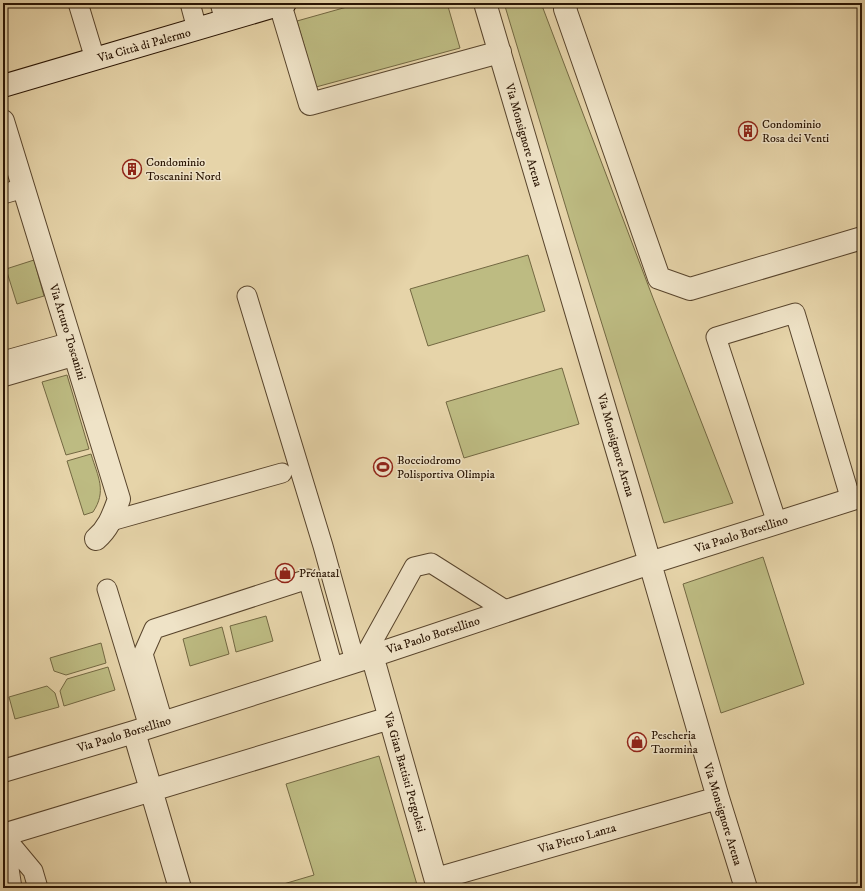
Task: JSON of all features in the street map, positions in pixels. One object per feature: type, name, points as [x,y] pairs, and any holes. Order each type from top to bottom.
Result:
[{"type":"street","name":"Via Monsignore Arena","points":[[485,3],[718,798],[746,888]]},
{"type":"street","points":[[566,3],[565,9],[659,278],[690,290],[862,238]]},
{"type":"street","name":"Via Città di Palermo","points":[[3,86],[197,29],[223,12],[283,4]]},
{"type":"street","points":[[283,4],[310,104],[500,52]]},
{"type":"street","name":"Via Arturo Toscanini","points":[[3,121],[119,499],[111,521],[105,532],[96,539]]},
{"type":"street","name":"Via Paolo Borsellino","points":[[3,771],[149,727],[650,563],[856,498]]},
{"type":"street","name":"Via Gian Battisti Pergolesi","points":[[363,658],[390,718],[437,884]]},
{"type":"street","points":[[3,834],[390,718]]},
{"type":"street","points":[[149,727],[151,789],[180,888]]},
{"type":"street","name":"Via Pietro Lanza","points":[[437,884],[718,798]]},
{"type":"lane","points":[[78,3],[95,59]]},
{"type":"lane","points":[[190,3],[197,29]]},
{"type":"lane","points":[[3,194],[24,188]]},
{"type":"lane","points":[[247,296],[323,546],[363,658]]},
{"type":"lane","points":[[777,523],[716,337],[795,312],[856,498]]},
{"type":"lane","points":[[3,361],[73,349]]},
{"type":"lane","points":[[3,377],[73,349]]},
{"type":"lane","points":[[111,521],[282,472]]},
{"type":"lane","points":[[363,658],[414,567],[431,563],[507,611]]},
{"type":"lane","points":[[149,727],[143,654],[154,629],[308,579],[333,668]]},
{"type":"lane","points":[[107,589],[149,727]]},
{"type":"lane","points":[[3,834],[12,888]]},
{"type":"lane","points":[[3,834],[33,871],[38,888]]},
{"type":"shaded area","points":[[361,3],[447,3],[460,48],[316,87],[297,21]]},
{"type":"shaded area","points":[[504,3],[541,3],[733,503],[664,523]]},
{"type":"shaded area","points":[[528,255],[545,311],[428,346],[410,289]]},
{"type":"shaded area","points":[[34,260],[44,296],[17,304],[6,269]]},
{"type":"shaded area","points":[[562,368],[579,424],[464,458],[446,402]]},
{"type":"shaded area","points":[[67,375],[89,449],[66,455],[42,382]]},
{"type":"shaded area","points":[[91,454],[100,484],[100,497],[93,512],[84,515],[67,461]]},
{"type":"shaded area","points":[[763,557],[804,684],[721,713],[683,584]]},
{"type":"shaded area","points":[[266,616],[273,641],[236,652],[230,626]]},
{"type":"shaded area","points":[[222,627],[229,654],[190,666],[183,639]]},
{"type":"shaded area","points":[[101,643],[106,663],[66,675],[54,671],[50,658]]},
{"type":"shaded area","points":[[108,667],[115,690],[64,706],[60,691],[67,679]]},
{"type":"shaded area","points":[[47,686],[55,693],[59,707],[15,719],[9,697]]},
{"type":"shaded area","points":[[379,756],[418,888],[270,888],[314,875],[286,784]]},
{"type":"place","name":"Condominio Rosa dei Venti","points":[[748,131]]},
{"type":"place","name":"Condominio Toscanini Nord","points":[[132,169]]},
{"type":"place","name":"Bocciodromo Polisportiva Olimpia","points":[[383,467]]},
{"type":"place","name":"Prénatal","points":[[285,573]]},
{"type":"place","name":"Pescheria Taormina","points":[[637,742]]}]
